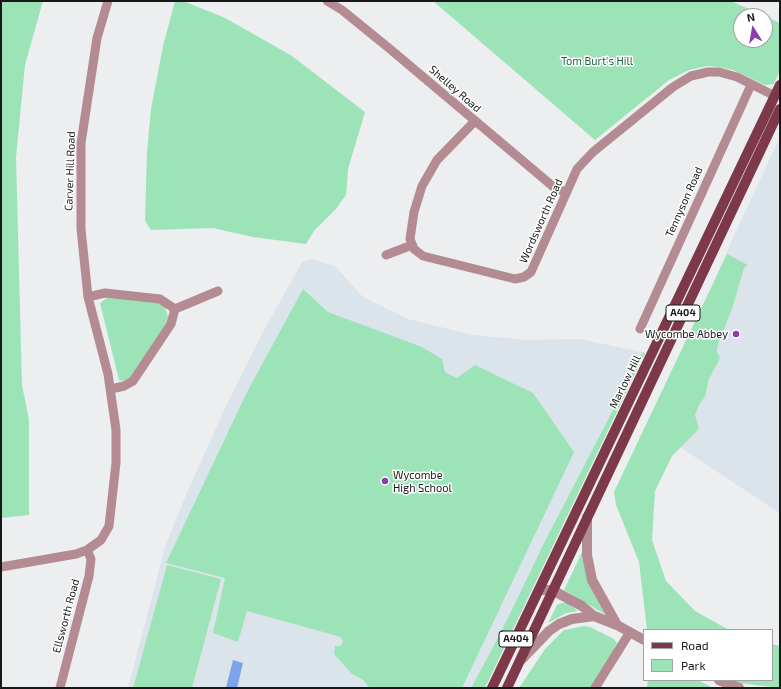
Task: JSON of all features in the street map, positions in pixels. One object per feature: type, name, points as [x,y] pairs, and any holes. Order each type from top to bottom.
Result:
[{"type":"main road","name":"Marlow Hill","points":[[492,688],[780,85]]},
{"type":"main road","name":"Marlow Hill","points":[[507,688],[780,109]]},
{"type":"street","name":"Carver Hill Road","points":[[1,567],[76,554],[87,550],[101,540],[109,526],[116,463],[116,430],[111,389],[88,297],[81,229],[82,143],[97,38],[108,1]]},
{"type":"street","name":"Shelley Road","points":[[327,1],[342,10],[390,49],[474,122],[556,189],[568,192]]},
{"type":"street","name":"Wordsworth Road","points":[[412,245],[423,256],[508,278],[520,278],[531,272],[577,169],[592,152],[673,87],[691,76],[713,72],[737,77],[775,96]]},
{"type":"street","name":"Tennyson Road","points":[[640,329],[751,85]]},
{"type":"street","points":[[386,255],[412,245],[410,239],[414,212],[422,186],[438,160],[474,122]]},
{"type":"street","points":[[174,310],[218,292]]},
{"type":"street","points":[[88,297],[105,293],[160,299],[174,310]]},
{"type":"street","points":[[111,389],[124,386],[133,381],[171,324],[174,310]]},
{"type":"street","points":[[587,517],[587,554],[592,580],[617,625]]},
{"type":"street","name":"Ellsworth Road","points":[[60,688],[89,576],[91,559],[87,550]]},
{"type":"street","points":[[540,590],[552,590],[582,606],[594,616],[617,625],[643,639]]},
{"type":"street","points":[[520,661],[549,631],[559,624],[572,619],[594,616]]},
{"type":"street","points":[[595,688],[630,632]]},
{"type":"street","points":[[722,681],[739,688]]},
{"type":"shaded area","name":"Wycombe Abbey","points":[[780,137],[780,511],[778,512],[651,428],[732,240]]},
{"type":"shaded area","name":"Wycombe High School","points":[[313,259],[336,267],[363,297],[408,319],[473,335],[526,340],[579,339],[643,352],[471,688],[128,688],[165,547],[188,490],[226,406],[263,332],[302,262]]},
{"type":"green space","points":[[1,1],[43,1],[25,65],[16,157],[22,385],[29,420],[29,515],[1,518]]},
{"type":"green space","points":[[175,1],[183,1],[223,17],[292,56],[365,112],[348,169],[346,195],[336,209],[314,231],[306,244],[253,237],[213,228],[151,230],[145,221],[147,152],[151,109],[163,46]]},
{"type":"green space","name":"Tom Burt's Hill","points":[[433,1],[731,1],[746,8],[733,8],[733,48],[773,48],[773,20],[780,23],[780,70],[774,84],[765,85],[733,70],[719,67],[707,66],[689,70],[669,80],[595,140]]},
{"type":"green space","points":[[727,254],[748,265],[744,268],[732,309],[718,344],[717,352],[720,358],[708,381],[705,397],[700,403],[695,415],[699,429],[672,456],[655,491],[652,540],[666,581],[695,611],[727,629],[647,629],[639,562],[616,505],[614,492]]},
{"type":"green space","name":"Wycombe High School","points":[[303,289],[328,312],[422,347],[442,359],[445,372],[457,378],[475,365],[533,393],[574,452],[462,688],[370,688],[363,680],[352,674],[334,654],[335,646],[340,646],[343,642],[341,637],[247,611],[238,642],[213,633],[225,578],[166,563],[247,392]]},
{"type":"green space","points":[[110,296],[158,301],[164,305],[169,319],[131,378],[122,381],[119,380],[100,303]]},
{"type":"green space","points":[[643,352],[645,353],[485,688],[471,688],[501,632],[545,541]]},
{"type":"green space","points":[[583,550],[608,616],[564,590]]},
{"type":"green space","points":[[167,565],[221,579],[192,688],[133,688]]},
{"type":"green space","points":[[567,603],[578,611],[566,613],[548,623],[557,605]]},
{"type":"green space","points":[[584,626],[590,627],[614,639],[617,643],[611,658],[591,688],[519,688],[545,649],[564,630]]},
{"type":"green space","points":[[773,644],[780,646],[780,688],[738,683],[733,681],[773,681]]},
{"type":"green space","points":[[648,681],[700,681],[713,688],[647,688]]},
{"type":"water","points":[[233,660],[243,663],[237,688],[226,688]]},
{"type":"place","name":"Wycombe Abbey","points":[[736,334]]},
{"type":"place","name":"Wycombe High School","points":[[385,481]]}]
